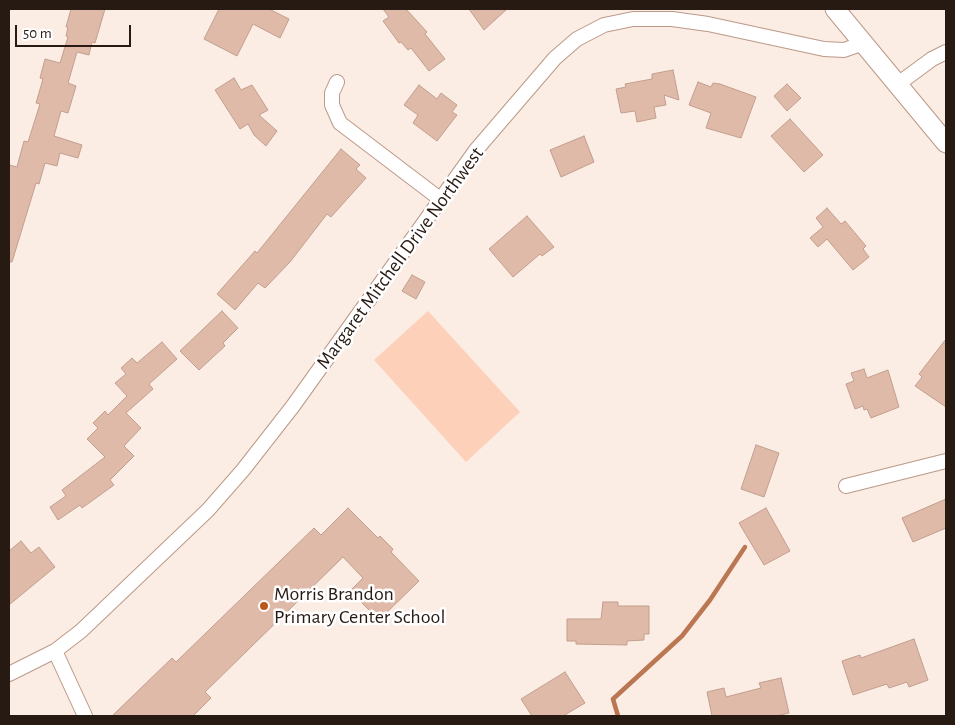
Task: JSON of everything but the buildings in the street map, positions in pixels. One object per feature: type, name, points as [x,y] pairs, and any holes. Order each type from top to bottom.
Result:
[{"type":"street","points":[[835,9],[946,143]]},
{"type":"street","name":"Margaret Mitchell Drive Northwest","points":[[9,674],[55,652],[81,632],[170,548],[243,470],[293,406],[476,150],[555,58],[577,39],[604,25],[632,19],[672,19],[708,24],[824,49],[844,50],[864,43]]},
{"type":"street","points":[[898,84],[932,59],[946,52]]},
{"type":"street","points":[[337,82],[332,94],[332,104],[340,123],[440,199]]},
{"type":"street","points":[[846,486],[946,461]]},
{"type":"street","points":[[55,652],[85,716]]},
{"type":"shaded area","points":[[428,311],[520,412],[466,462],[374,360]]},
{"type":"waterway","points":[[618,716],[613,699],[682,636],[710,600],[745,547]]},
{"type":"place","name":"Morris Brandon Primary Center School","points":[[264,606]]}]
